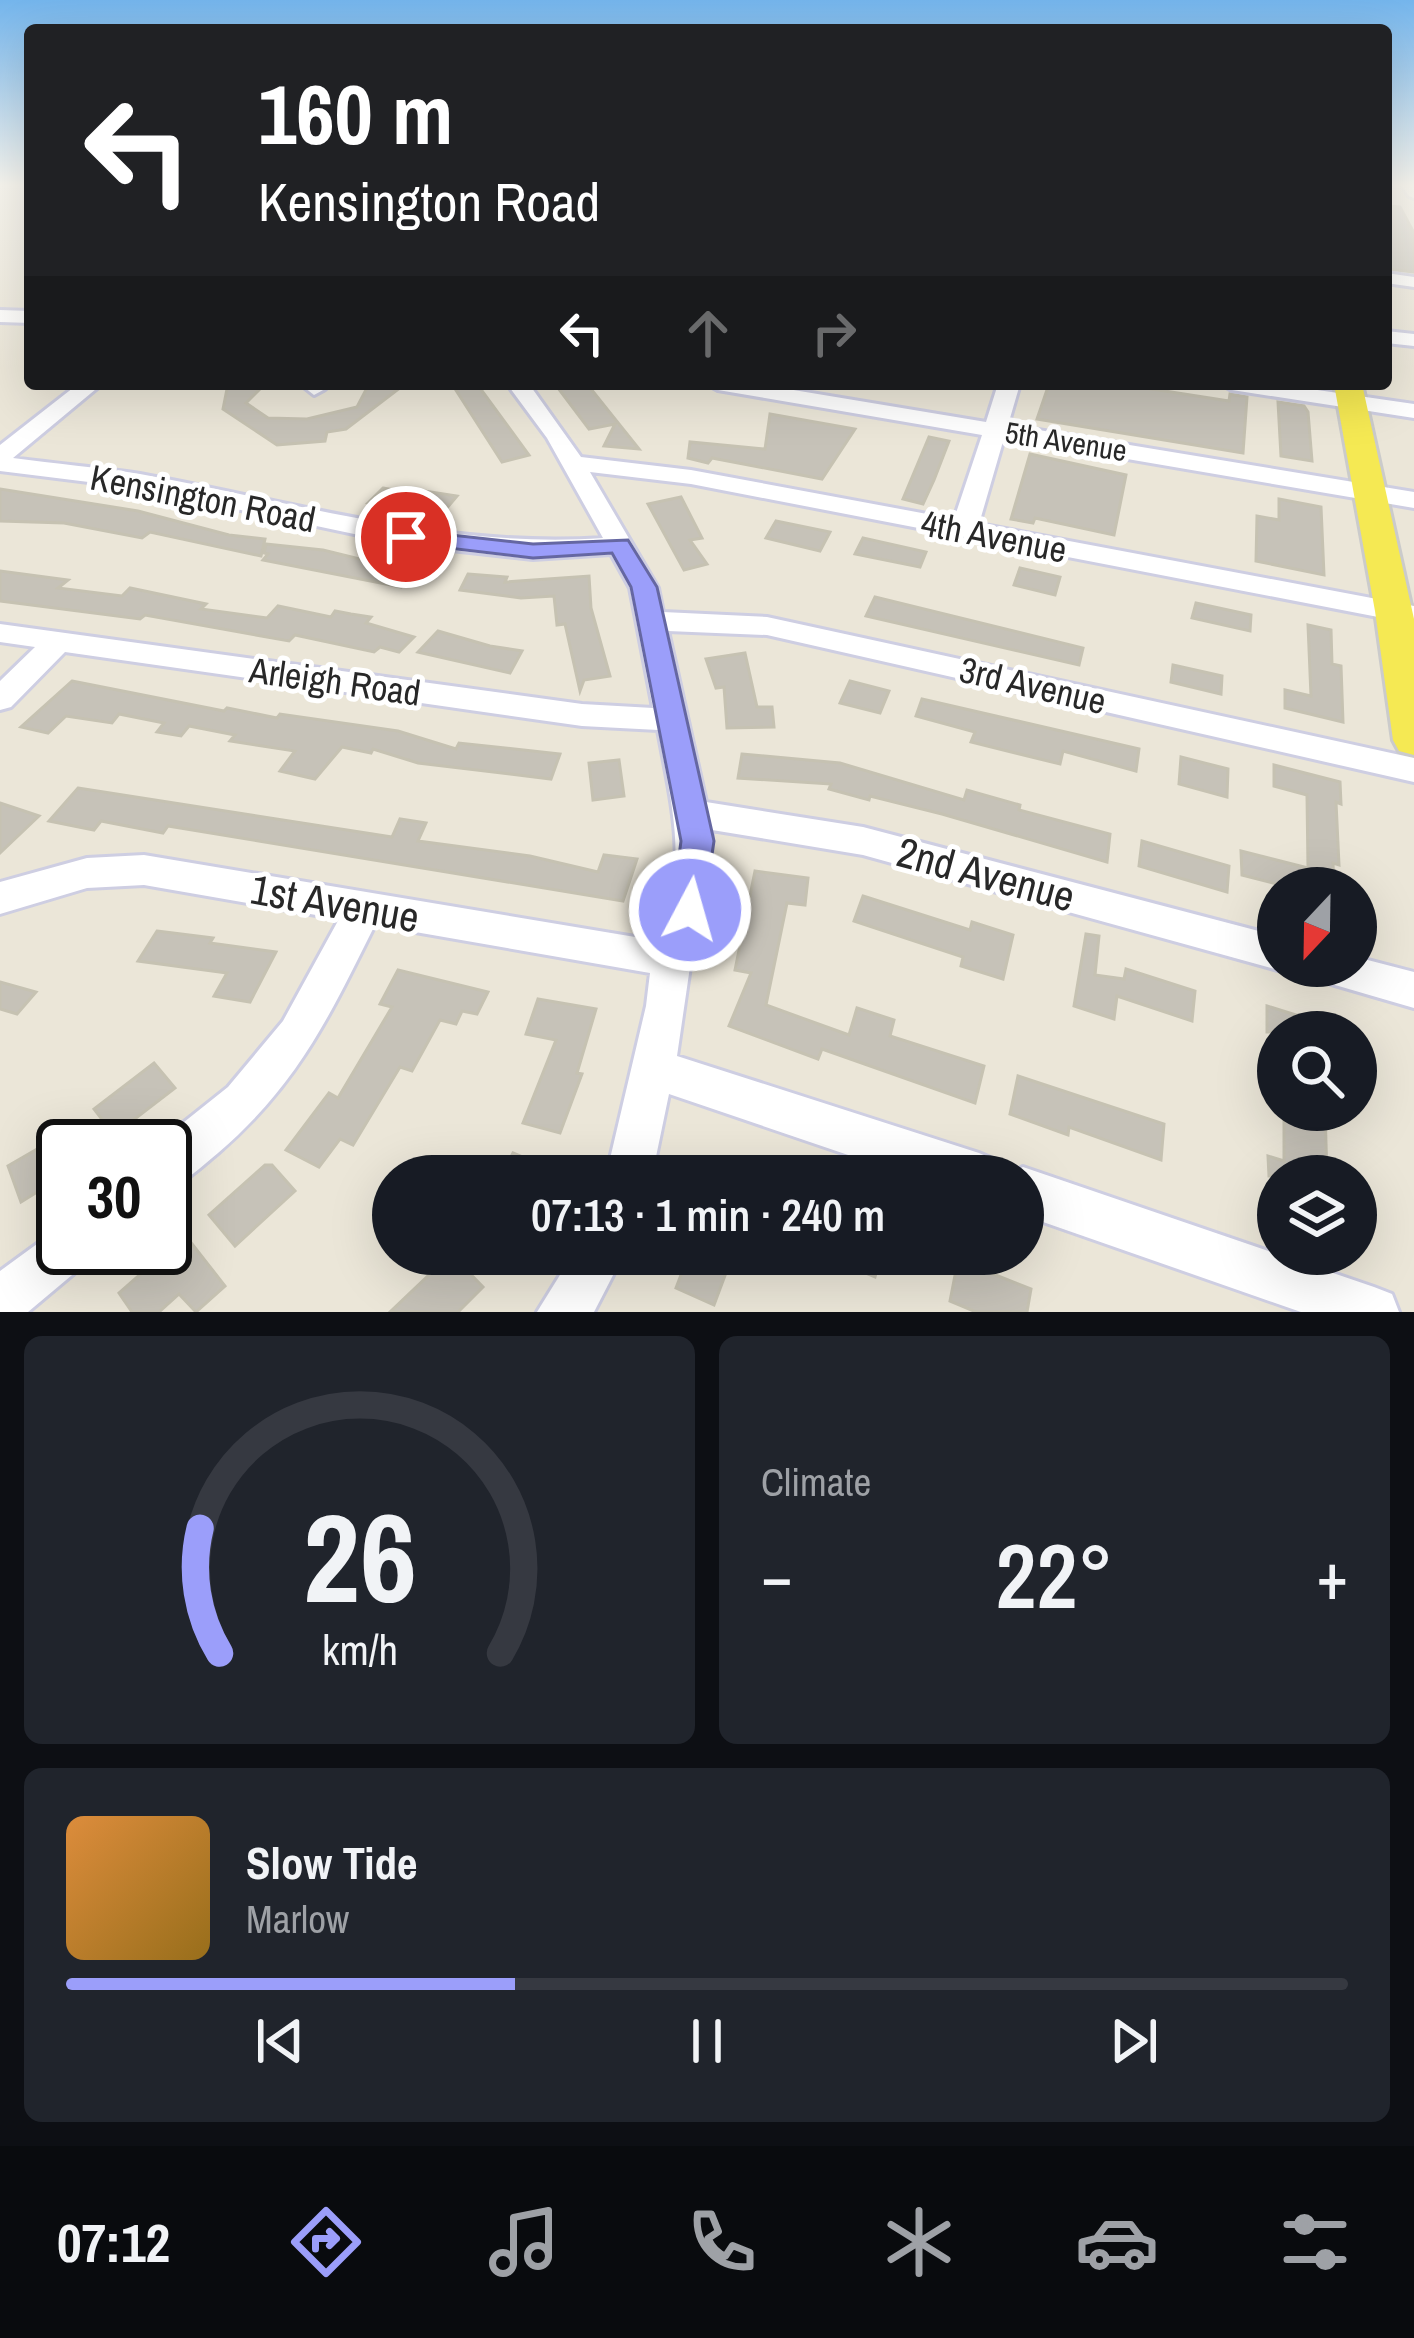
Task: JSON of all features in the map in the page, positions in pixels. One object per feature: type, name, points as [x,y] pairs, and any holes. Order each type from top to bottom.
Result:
[{"type":"main road","points":[[1351,393],[1404,613],[1414,740]]},
{"type":"street","points":[[0,461],[85,390]]},
{"type":"street","points":[[522,390],[574,464],[644,587],[697,841],[690,910],[671,960],[654,1069],[634,1155]]},
{"type":"street","name":"5th Avenue","points":[[754,390],[1414,500]]},
{"type":"street","points":[[964,530],[1007,390]]},
{"type":"street","points":[[1311,390],[1351,393],[1414,411]]},
{"type":"street","name":"Kensington Road","points":[[0,461],[137,481],[406,537],[533,551],[620,545]]},
{"type":"street","name":"4th Avenue","points":[[574,464],[691,477],[1404,613]]},
{"type":"street","name":"3rd Avenue","points":[[650,621],[766,626],[1414,770]]},
{"type":"street","name":"Arleigh Road","points":[[0,634],[582,715],[671,720]]},
{"type":"street","points":[[0,699],[58,642]]},
{"type":"street","name":"2nd Avenue","points":[[691,813],[863,841],[1257,947]]},
{"type":"street","name":"1st Avenue","points":[[0,898],[87,873],[144,869],[671,960]]},
{"type":"street","points":[[192,1145],[244,1102],[298,1035],[364,909]]},
{"type":"street","points":[[1377,980],[1414,990]]},
{"type":"street","points":[[654,1069],[916,1155]]},
{"type":"street","points":[[1044,1198],[1374,1312]]},
{"type":"street","points":[[0,1303],[36,1273]]},
{"type":"street","points":[[562,1312],[589,1275]]},
{"type":"building","points":[[1392,247],[1414,247],[1414,272],[1392,270]]},
{"type":"building","points":[[227,390],[259,390],[246,403],[268,418],[307,419],[357,407],[366,390],[397,390],[346,429],[327,432],[325,441],[277,445],[223,409]]},
{"type":"building","points":[[456,390],[481,390],[529,455],[502,462]]},
{"type":"building","points":[[560,390],[592,390],[639,449],[604,446],[615,424],[589,429]]},
{"type":"building","points":[[1047,390],[1158,390],[1229,401],[1230,394],[1247,397],[1243,453],[1037,419]]},
{"type":"building","points":[[1278,402],[1304,406],[1308,412],[1312,461],[1281,456]]},
{"type":"building","points":[[770,414],[855,429],[822,479],[712,458],[708,463],[688,458],[690,442],[765,449]]},
{"type":"building","points":[[929,437],[949,441],[923,504],[903,499]]},
{"type":"building","points":[[1030,454],[1126,475],[1114,535],[1035,518],[1033,523],[1011,519]]},
{"type":"building","points":[[383,488],[457,496],[441,515],[368,503]]},
{"type":"building","points":[[0,489],[138,511],[229,535],[265,539],[261,556],[150,532],[142,538],[64,523],[0,521]]},
{"type":"building","points":[[681,497],[702,538],[690,540],[707,564],[684,570],[648,504]]},
{"type":"building","points":[[1279,499],[1321,507],[1324,575],[1256,561],[1257,516],[1279,520]]},
{"type":"building","points":[[776,521],[830,532],[820,551],[766,538]]},
{"type":"building","points":[[863,538],[926,552],[920,567],[855,554]]},
{"type":"building","points":[[266,544],[323,550],[405,570],[401,587],[263,560],[268,554],[264,553]]},
{"type":"building","points":[[1020,568],[1060,577],[1055,595],[1014,585]]},
{"type":"building","points":[[0,571],[68,580],[58,588],[122,596],[130,588],[206,604],[201,609],[267,618],[278,606],[331,617],[335,611],[371,617],[366,623],[414,637],[399,652],[380,647],[374,652],[295,635],[289,641],[145,615],[140,619],[0,601]]},
{"type":"building","points":[[468,574],[507,577],[505,582],[589,576],[591,608],[610,676],[584,680],[580,691],[565,624],[557,625],[554,596],[521,598],[460,590]]},
{"type":"building","points":[[875,597],[1083,648],[1079,665],[866,616]]},
{"type":"building","points":[[1196,603],[1251,615],[1250,631],[1192,618]]},
{"type":"building","points":[[1308,625],[1331,630],[1332,664],[1341,666],[1343,722],[1285,708],[1285,690],[1311,696]]},
{"type":"building","points":[[438,631],[522,651],[510,673],[418,652]]},
{"type":"building","points":[[745,653],[757,707],[772,707],[774,727],[727,728],[724,687],[716,688],[706,659]]},
{"type":"building","points":[[1173,665],[1222,676],[1221,694],[1171,682]]},
{"type":"building","points":[[72,681],[224,711],[398,731],[456,749],[459,743],[560,754],[551,779],[418,763],[373,749],[371,753],[342,747],[315,779],[280,771],[295,751],[230,741],[235,735],[189,726],[181,736],[157,732],[164,723],[119,714],[112,723],[66,716],[48,733],[21,727]]},
{"type":"building","points":[[850,681],[889,691],[880,713],[840,703]]},
{"type":"building","points":[[922,699],[1139,749],[1136,771],[1063,751],[1060,764],[971,742],[975,732],[916,716]]},
{"type":"building","points":[[742,754],[840,763],[964,800],[967,790],[1020,805],[1019,810],[1110,834],[1107,862],[942,814],[829,789],[831,784],[738,778]]},
{"type":"building","points":[[1181,757],[1228,769],[1227,797],[1179,784]]},
{"type":"building","points":[[619,760],[624,796],[593,800],[589,763]]},
{"type":"building","points":[[1274,765],[1340,782],[1341,804],[1336,802],[1339,865],[1308,867],[1307,795],[1274,786]]},
{"type":"building","points":[[78,788],[392,837],[400,819],[426,823],[418,841],[530,856],[598,872],[604,855],[637,859],[623,901],[168,826],[163,833],[101,821],[94,830],[49,821]]},
{"type":"building","points":[[0,803],[39,816],[0,853]]},
{"type":"building","points":[[1142,841],[1229,866],[1227,892],[1139,866]]},
{"type":"building","points":[[1241,851],[1304,867],[1257,867],[1257,879],[1242,875]]},
{"type":"building","points":[[755,871],[808,878],[805,905],[787,903],[766,1005],[849,1035],[857,1008],[894,1020],[890,1036],[984,1066],[975,1103],[822,1049],[818,1059],[729,1026],[751,973],[735,970]]},
{"type":"building","points":[[863,896],[970,930],[972,922],[1013,935],[1003,979],[961,966],[963,957],[854,921]]},
{"type":"building","points":[[157,931],[276,952],[250,1002],[214,996],[227,973],[138,961]]},
{"type":"building","points":[[1086,934],[1099,936],[1095,975],[1124,979],[1126,969],[1195,991],[1192,1021],[1117,996],[1114,1019],[1074,1006]]},
{"type":"building","points":[[398,970],[488,992],[477,1014],[462,1011],[456,1024],[440,1020],[412,1071],[400,1067],[353,1145],[340,1139],[319,1167],[286,1150],[329,1093],[338,1098],[392,1007],[380,1004]]},
{"type":"building","points":[[0,982],[36,992],[17,1014],[0,1009]]},
{"type":"building","points":[[538,999],[596,1009],[577,1073],[582,1074],[560,1133],[523,1123],[556,1040],[526,1034]]},
{"type":"building","points":[[154,1063],[175,1088],[135,1119],[102,1119],[94,1109]]},
{"type":"building","points":[[1018,1076],[1164,1124],[1161,1160],[1069,1127],[1068,1135],[1010,1114]]},
{"type":"building","points":[[1284,1131],[1326,1131],[1326,1155],[1284,1155]]},
{"type":"building","points":[[36,1150],[36,1193],[21,1202],[8,1166]]},
{"type":"building","points":[[265,1165],[272,1165],[295,1191],[235,1246],[209,1215]]},
{"type":"building","points":[[192,1244],[225,1286],[196,1312],[179,1294],[159,1312],[132,1312],[119,1293],[139,1275],[192,1275]]},
{"type":"building","points":[[429,1275],[471,1275],[483,1287],[458,1312],[390,1312]]},
{"type":"building","points":[[681,1275],[725,1275],[714,1305],[676,1288]]},
{"type":"building","points":[[955,1275],[996,1275],[1031,1289],[1027,1312],[976,1312],[950,1301]]},
{"type":"route","points":[[406,537],[533,551],[620,545],[644,587],[697,841],[690,910]]}]
